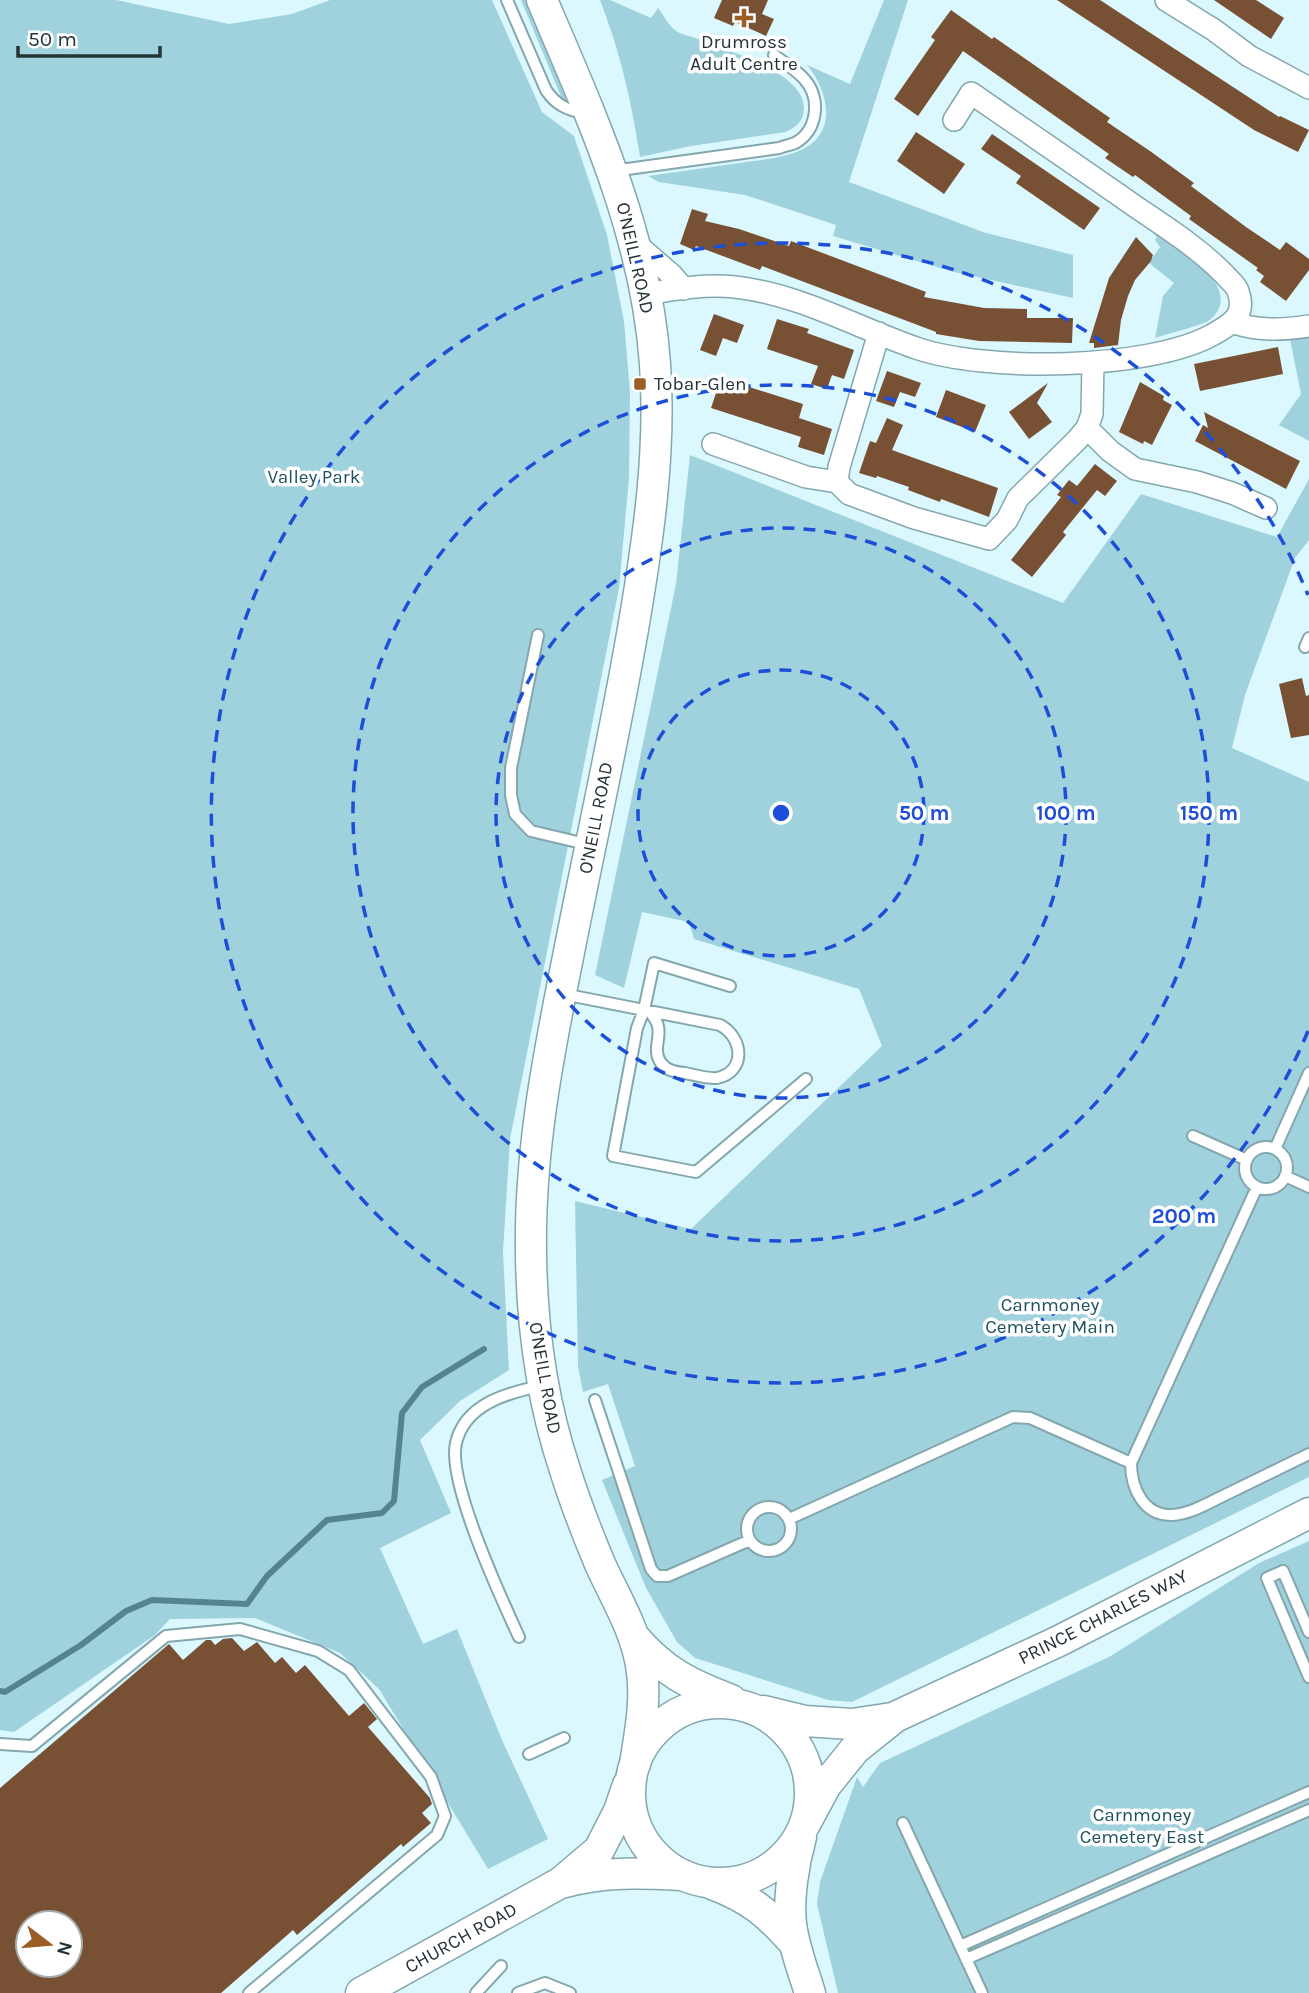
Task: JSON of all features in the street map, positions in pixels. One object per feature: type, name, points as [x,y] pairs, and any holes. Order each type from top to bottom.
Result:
[{"type":"main road","name":"O'NEILL ROAD","points":[[542,0],[613,171],[635,243],[646,294],[655,360],[653,493],[628,654],[543,1089],[531,1197],[534,1314],[543,1386],[551,1424],[577,1507],[634,1636],[642,1669],[641,1728],[633,1770]]},
{"type":"main road","name":"PRINCE CHARLES WAY","points":[[804,1826],[826,1785],[855,1749],[895,1717],[1059,1641],[1309,1513]]},
{"type":"main road","name":"O'NEILL ROAD","points":[[634,1636],[665,1669],[699,1688],[747,1706]]},
{"type":"main road","points":[[794,1944],[768,1914],[746,1898],[666,1865],[640,1835],[632,1806],[633,1770],[643,1746],[655,1731],[678,1713],[706,1703],[747,1706],[767,1715],[783,1728],[806,1763],[810,1804],[794,1861],[790,1921],[794,1944],[810,1993]]},
{"type":"main road","name":"PRINCE CHARLES WAY","points":[[747,1706],[816,1721],[852,1724],[895,1717]]},
{"type":"main road","name":"CHURCH ROAD","points":[[361,1993],[560,1883],[599,1850],[618,1811],[633,1770]]},
{"type":"main road","points":[[694,1878],[736,1881],[764,1871],[780,1860],[794,1845],[804,1826]]},
{"type":"main road","name":"CHURCH ROAD","points":[[560,1883],[587,1876],[616,1873],[694,1878]]},
{"type":"street","points":[[1166,0],[1249,56],[1309,88]]},
{"type":"street","points":[[646,294],[734,287],[766,292],[918,349],[975,361],[1030,364],[1120,359],[1198,342],[1234,323],[1241,305],[1237,288],[1210,260],[1174,232],[971,93],[954,120]]},
{"type":"street","points":[[635,243],[673,275],[684,289]]},
{"type":"street","points":[[1234,323],[1255,330],[1309,326]]},
{"type":"street","points":[[837,482],[839,467],[879,333]]},
{"type":"street","points":[[712,444],[806,477],[837,482],[849,494],[914,518],[989,539],[1007,520],[1018,498],[1087,428],[1092,414],[1093,362]]},
{"type":"street","points":[[1087,428],[1110,451],[1135,469],[1197,482],[1266,508]]},
{"type":"lane","points":[[507,0],[546,90],[553,100],[572,111],[590,114]]},
{"type":"lane","points":[[613,171],[779,148],[797,142],[809,130],[815,118],[815,102],[811,88],[803,78],[774,55]]},
{"type":"lane","points":[[538,635],[511,768],[511,795],[515,814],[531,831],[590,845]]},
{"type":"lane","points":[[730,986],[654,963],[647,1011],[636,1028],[613,1156],[696,1172],[806,1079]]},
{"type":"lane","points":[[561,994],[720,1025],[729,1030],[738,1042],[739,1051],[732,1069],[716,1078],[672,1071],[665,1067],[656,1050],[658,1026],[647,1011]]},
{"type":"lane","points":[[1275,1149],[1309,1073]]},
{"type":"lane","points":[[1193,1136],[1247,1160]]},
{"type":"lane","points":[[1259,1148],[1275,1149],[1286,1163],[1285,1176],[1276,1186],[1257,1186],[1247,1177],[1247,1160],[1259,1148]]},
{"type":"lane","points":[[1285,1176],[1309,1188]]},
{"type":"lane","points":[[1257,1186],[1131,1463],[1131,1480],[1146,1505],[1157,1513],[1173,1515],[1195,1509],[1309,1454]]},
{"type":"lane","points":[[519,1637],[471,1522],[455,1463],[456,1443],[463,1427],[481,1407],[508,1393],[543,1386]]},
{"type":"lane","points":[[595,1400],[651,1569],[657,1576],[668,1576],[750,1539]]},
{"type":"lane","points":[[789,1519],[1013,1417],[1030,1418],[1131,1463]]},
{"type":"lane","points":[[773,1507],[789,1519],[791,1535],[788,1542],[776,1551],[761,1550],[750,1539],[747,1526],[754,1514],[760,1510],[773,1507]]},
{"type":"lane","points":[[1309,1632],[1283,1571],[1266,1578],[1309,1677]]},
{"type":"lane","points":[[0,1744],[32,1746],[166,1636],[240,1629],[318,1651],[349,1670],[431,1777],[445,1816],[438,1835],[254,1992]]},
{"type":"lane","points":[[529,1754],[564,1738]]},
{"type":"lane","points":[[960,1946],[1309,1792]]},
{"type":"lane","points":[[966,1959],[1309,1810]]},
{"type":"lane","points":[[903,1822],[982,1993]]},
{"type":"lane","points":[[476,1993],[501,1966]]},
{"type":"lane","points":[[518,1993],[545,1983],[570,1993]]},
{"type":"green space","name":"Valley Park","points":[[0,0],[116,0],[229,24],[292,14],[330,0],[492,0],[542,112],[574,136],[607,235],[624,321],[630,392],[629,478],[619,588],[510,1139],[503,1252],[509,1370],[460,1401],[420,1440],[451,1513],[380,1548],[423,1644],[457,1629],[502,1740],[548,1839],[488,1869],[379,1689],[340,1653],[255,1618],[170,1619],[155,1635],[14,1732],[0,1730]]},
{"type":"green space","points":[[521,0],[529,0],[569,97],[565,101],[562,99]]},
{"type":"green space","points":[[600,0],[610,0],[651,18],[658,8],[677,31],[742,56],[777,73],[801,95],[804,113],[801,120],[786,132],[691,146],[640,157],[624,77]]},
{"type":"green space","points":[[884,0],[908,0],[849,182],[986,233],[1073,255],[1073,298],[950,271],[833,236],[836,225],[745,195],[659,182],[648,176],[780,157],[803,149],[814,141],[822,132],[826,109],[820,86],[807,65],[850,84]]},
{"type":"green space","points":[[1151,228],[1203,267],[1220,293],[1220,306],[1211,319],[1194,327],[1155,338],[1163,296],[1174,283],[1149,263],[1160,247]]},
{"type":"green space","points":[[1309,331],[1309,441],[1279,425],[1301,394],[1289,334]]},
{"type":"green space","name":"Carnmoney Cemetery Main","points":[[690,455],[1063,603],[1141,494],[1277,537],[1309,479],[1309,540],[1295,558],[1245,695],[1232,748],[1309,782],[1309,1477],[852,1702],[828,1700],[695,1658],[677,1642],[646,1588],[602,1480],[635,1466],[608,1384],[583,1392],[578,1366],[575,1201],[691,1229],[882,1046],[859,989],[694,939],[689,922],[642,912],[624,988],[595,975],[676,584]]},
{"type":"green space","name":"Carnmoney Cemetery East","points":[[1309,1541],[1309,1993],[838,1993],[817,1904],[820,1882],[857,1777],[863,1787],[880,1763],[1109,1657],[1259,1563]]},
{"type":"building","name":"Drumross Adult Centre","points":[[722,0],[768,0],[762,14],[774,19],[766,36],[735,22],[733,26],[714,18]]},
{"type":"building","points":[[1057,0],[1100,0],[1279,117],[1309,130],[1298,152],[1254,130]]},
{"type":"building","points":[[1214,0],[1256,0],[1284,18],[1271,39]]},
{"type":"building","points":[[951,10],[1110,118],[1107,122],[1194,183],[1191,186],[1246,227],[1280,250],[1286,242],[1309,259],[1309,270],[1286,301],[1260,282],[1264,276],[1256,270],[1258,268],[1189,219],[1191,216],[1135,175],[1133,177],[1105,158],[1109,154],[963,51],[918,116],[894,99],[935,40],[931,37]]},
{"type":"building","points":[[916,132],[965,164],[944,194],[897,161]]},
{"type":"building","points":[[992,134],[1100,208],[1084,230],[1016,183],[1021,176],[981,149]]},
{"type":"building","points":[[692,209],[708,214],[705,221],[789,246],[791,241],[926,292],[924,297],[984,308],[1027,309],[1027,318],[1073,318],[1072,343],[979,341],[936,334],[762,266],[760,270],[696,246],[694,250],[680,244]]},
{"type":"building","points":[[1136,237],[1153,255],[1151,261],[1135,280],[1128,296],[1118,345],[1094,348],[1094,343],[1089,343],[1109,278]]},
{"type":"building","points":[[714,314],[744,325],[737,343],[723,338],[716,356],[700,350]]},
{"type":"building","points":[[777,319],[809,329],[807,333],[854,350],[844,379],[832,375],[827,389],[811,384],[818,366],[767,349]]},
{"type":"building","points":[[1278,347],[1283,374],[1200,391],[1194,364]]},
{"type":"building","points":[[887,371],[921,383],[915,397],[900,392],[894,407],[876,401]]},
{"type":"building","points":[[721,378],[803,404],[799,418],[832,429],[824,455],[798,447],[801,437],[711,408]]},
{"type":"building","points":[[1140,382],[1164,396],[1163,400],[1172,405],[1152,445],[1144,441],[1143,444],[1119,432]]},
{"type":"building","points":[[1048,383],[1037,403],[1052,422],[1029,439],[1009,412]]},
{"type":"building","points":[[946,390],[986,405],[975,432],[936,417]]},
{"type":"building","points":[[1204,412],[1300,461],[1286,489],[1195,441],[1203,425],[1208,428]]},
{"type":"building","points":[[887,418],[903,425],[892,450],[998,488],[989,517],[941,499],[940,502],[877,476],[876,478],[859,473],[870,441],[876,443]]},
{"type":"building","points":[[1095,464],[1117,481],[1105,496],[1097,490],[1032,577],[1011,560],[1061,497],[1057,495],[1069,480],[1077,486]]},
{"type":"building","points":[[1302,678],[1306,696],[1309,695],[1309,735],[1291,738],[1279,684]]},
{"type":"building","points":[[232,1638],[244,1651],[257,1642],[275,1663],[282,1657],[296,1673],[305,1665],[349,1716],[364,1703],[377,1719],[368,1727],[430,1798],[432,1804],[422,1813],[431,1823],[403,1847],[401,1844],[297,1935],[293,1930],[221,1993],[0,1993],[0,1788],[169,1644],[183,1660],[206,1640],[211,1640],[215,1645],[223,1639]]},
{"type":"waterway","points":[[0,1691],[5,1692],[81,1645],[126,1611],[152,1600],[247,1604],[267,1576],[327,1520],[382,1513],[394,1501],[402,1413],[422,1387],[484,1349]]},
{"type":"place","name":"Drumross Adult Centre","points":[[744,18]]},
{"type":"place","name":"Tobar-Glen","points":[[640,384]]}]
